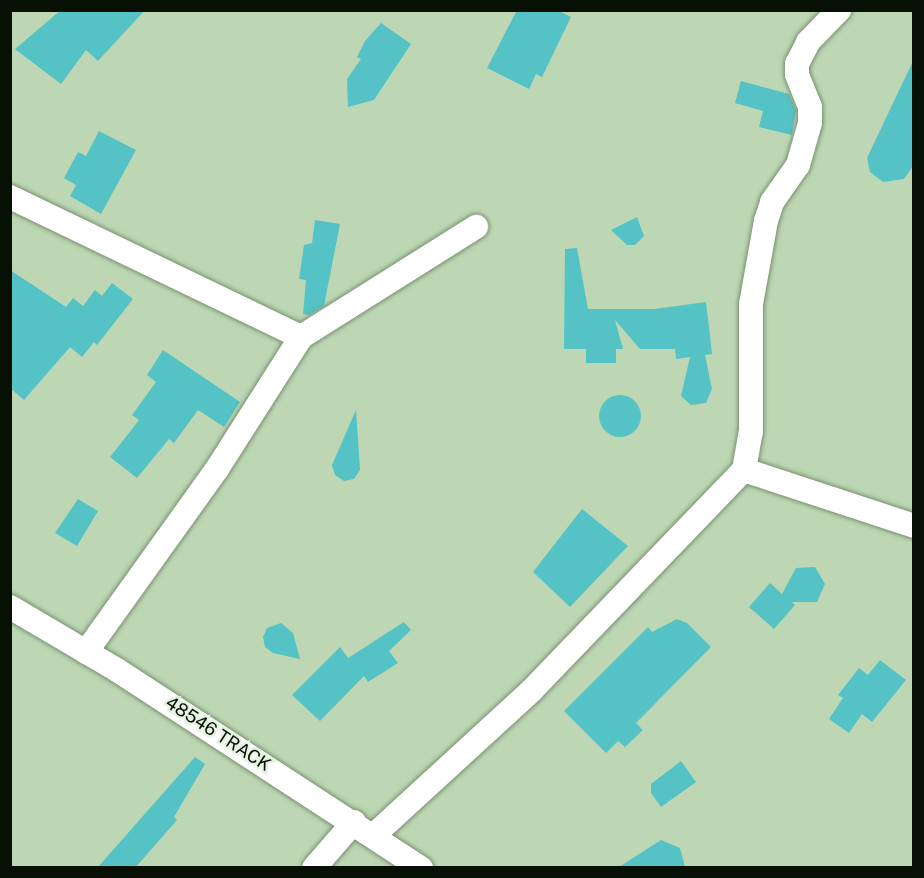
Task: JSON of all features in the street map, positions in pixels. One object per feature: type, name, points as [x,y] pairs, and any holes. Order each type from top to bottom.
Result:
[{"type":"street","points":[[374,835],[532,690],[744,470],[751,432],[751,304],[766,221],[772,202],[798,165],[810,123],[810,107],[797,74],[797,64],[808,42],[839,10]]},
{"type":"street","points":[[10,197],[301,337]]},
{"type":"street","points":[[86,652],[217,469],[301,337],[476,227]]},
{"type":"street","points":[[744,470],[914,526]]},
{"type":"street","name":"48546 TRACK","points":[[10,607],[86,652],[421,867]]},
{"type":"street","points":[[314,867],[354,822]]},
{"type":"building","points":[[61,10],[145,10],[98,61],[86,50],[61,84],[15,49]]},
{"type":"building","points":[[517,10],[557,10],[571,17],[542,77],[536,74],[529,89],[487,68]]},
{"type":"building","points":[[381,23],[411,44],[374,100],[348,107],[347,79],[361,59],[357,57],[365,41]]},
{"type":"building","points":[[914,59],[913,166],[904,179],[883,182],[870,172],[867,158]]},
{"type":"building","points":[[741,81],[789,94],[796,110],[792,135],[759,127],[763,111],[735,103]]},
{"type":"building","points":[[99,131],[136,150],[101,214],[70,196],[76,185],[64,178],[78,152],[86,156]]},
{"type":"building","points":[[637,217],[644,236],[635,245],[627,245],[611,230]]},
{"type":"building","points":[[315,220],[340,224],[324,306],[309,315],[303,314],[306,280],[299,279],[304,245],[312,243]]},
{"type":"building","points":[[577,248],[588,309],[654,309],[706,302],[712,354],[705,355],[712,389],[706,403],[691,405],[681,396],[690,357],[676,359],[675,349],[640,349],[615,320],[623,349],[616,349],[616,363],[586,363],[586,349],[564,349],[565,249]]},
{"type":"building","points":[[10,270],[66,307],[73,298],[83,306],[95,290],[102,296],[112,283],[133,299],[97,345],[94,342],[82,357],[70,347],[24,400],[10,388]]},
{"type":"building","points":[[163,350],[240,402],[224,427],[198,410],[174,443],[169,439],[137,478],[110,457],[139,420],[132,415],[156,382],[147,375]]},
{"type":"building","points":[[620,395],[635,401],[641,416],[635,431],[620,437],[605,431],[599,416],[605,401]]},
{"type":"building","points":[[356,410],[360,470],[354,479],[344,481],[335,475],[332,465]]},
{"type":"building","points":[[78,499],[98,511],[77,546],[55,533]]},
{"type":"building","points":[[582,509],[628,546],[570,607],[533,572]]},
{"type":"building","points":[[815,567],[825,584],[817,602],[792,602],[795,605],[774,629],[749,607],[770,583],[782,594],[796,568]]},
{"type":"building","points":[[677,619],[687,623],[711,647],[636,723],[643,730],[625,747],[618,741],[606,753],[564,711],[648,627],[652,632]]},
{"type":"building","points":[[404,622],[411,630],[389,651],[398,663],[368,682],[364,676],[320,721],[292,695],[340,647],[348,658]]},
{"type":"building","points":[[281,623],[293,633],[300,659],[273,653],[265,647],[263,637],[267,628]]},
{"type":"building","points":[[880,660],[906,680],[872,722],[862,714],[849,733],[829,719],[843,698],[838,695],[859,668],[868,675]]},
{"type":"building","points":[[195,757],[205,764],[174,817],[177,820],[136,867],[98,867]]},
{"type":"building","points":[[681,761],[696,782],[661,807],[651,793],[651,784]]},
{"type":"building","points":[[661,840],[680,848],[685,867],[619,867]]}]
